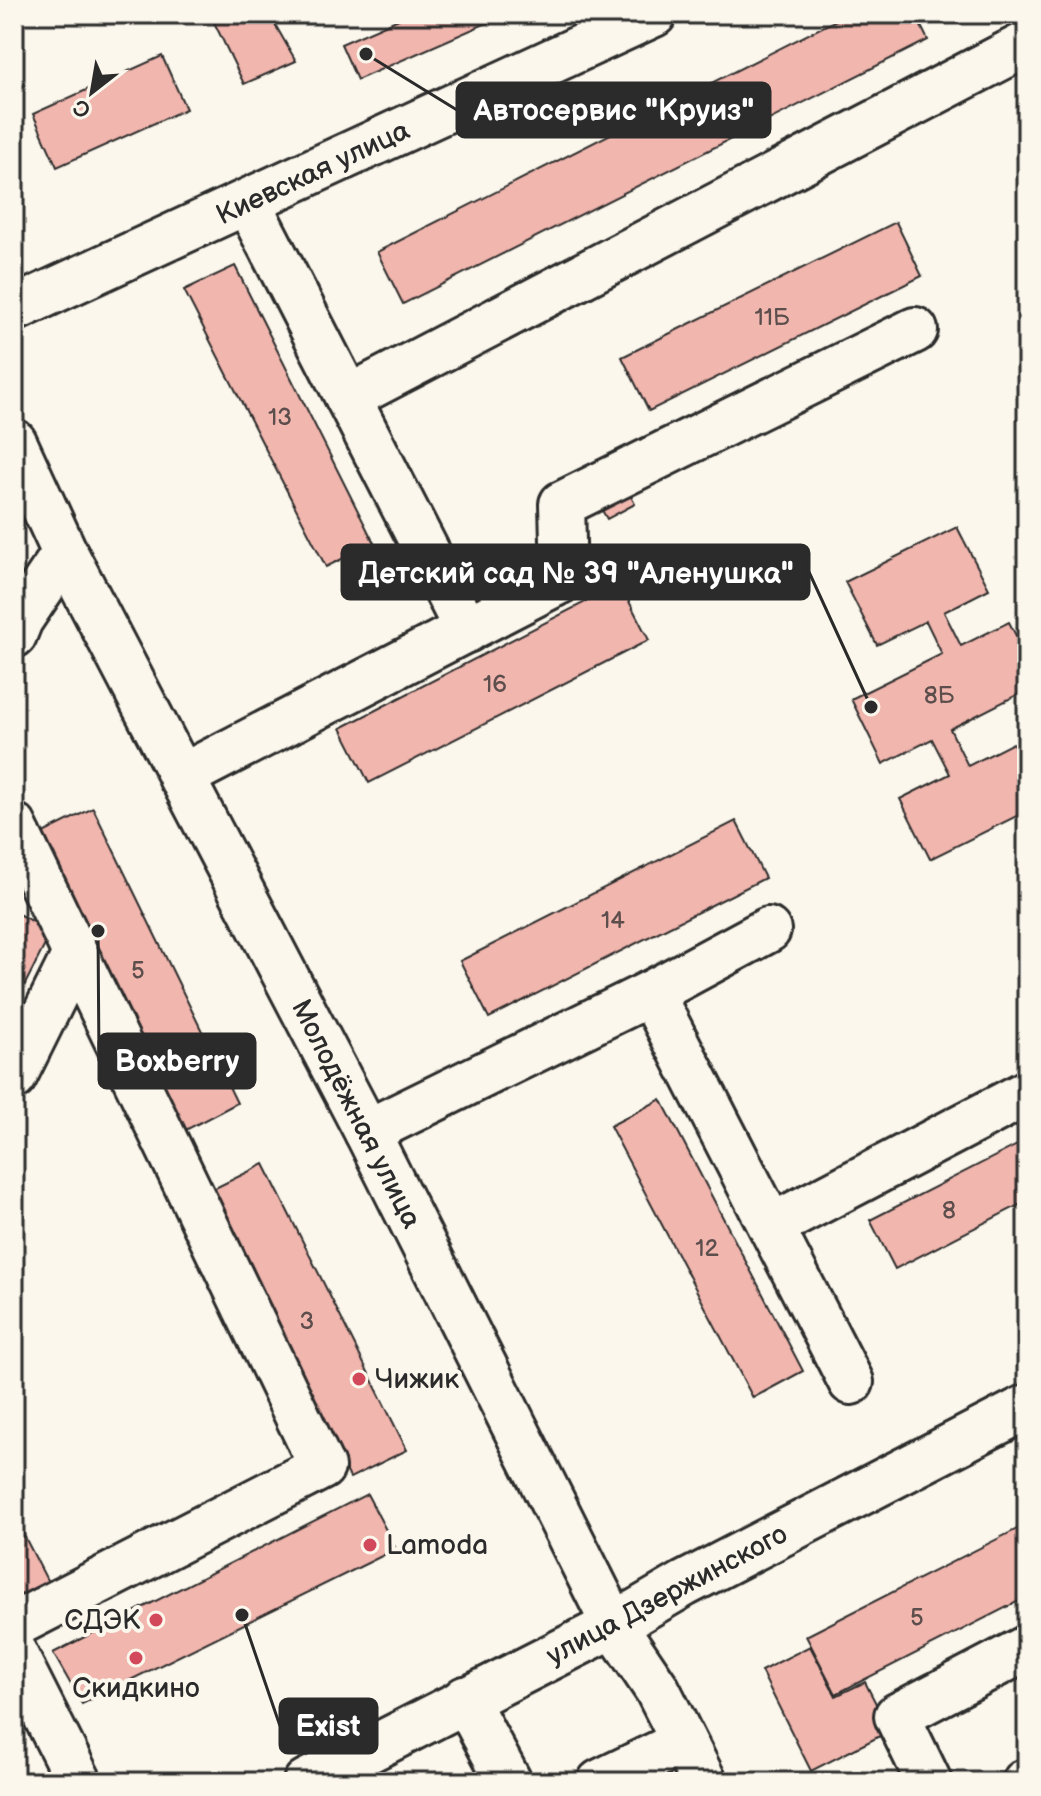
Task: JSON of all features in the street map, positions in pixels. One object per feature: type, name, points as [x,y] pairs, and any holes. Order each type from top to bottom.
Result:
[{"type":"main road","name":"Киевская улица","points":[[15,303],[248,203],[654,14]]},
{"type":"main road","points":[[348,398],[1020,38]]},
{"type":"main road","points":[[248,203],[467,630]]},
{"type":"main road","points":[[181,777],[564,579],[562,504],[915,330]]},
{"type":"main road","name":"Молодёжная улица","points":[[14,442],[65,553],[367,1132],[614,1625],[657,1689],[704,1782]]},
{"type":"main road","points":[[14,635],[20,620],[65,553]]},
{"type":"main road","points":[[14,826],[322,1467],[14,1625]]},
{"type":"main road","points":[[367,1132],[651,993],[768,930]]},
{"type":"main road","points":[[14,1077],[74,956]]},
{"type":"main road","points":[[651,993],[851,1382]]},
{"type":"main road","points":[[772,1226],[1027,1093]]},
{"type":"main road","name":"улица Дзержинского","points":[[306,1782],[614,1625],[698,1577],[1027,1407]]},
{"type":"main road","points":[[921,1779],[897,1716],[1027,1648]]},
{"type":"main road","points":[[14,1653],[79,1782]]},
{"type":"main road","points":[[465,1699],[509,1782]]},
{"type":"main road","points":[[600,1782],[683,1742]]},
{"type":"building","points":[[210,14],[269,14],[296,61],[244,84]]},
{"type":"building","points":[[410,14],[494,14],[496,19],[357,80],[341,44]]},
{"type":"building","points":[[848,14],[915,14],[928,40],[403,304],[377,252]]},
{"type":"building","points":[[162,56],[186,109],[57,167],[33,114]]},
{"type":"building","points":[[896,222],[922,276],[649,411],[622,357]]},
{"type":"building","points":[[235,266],[374,543],[326,567],[184,290]]},
{"type":"building","points":[[624,483],[635,504],[607,519],[595,498]]},
{"type":"building","points":[[957,527],[989,589],[944,612],[961,646],[1009,622],[1027,657],[1027,690],[950,729],[968,766],[1013,743],[1027,771],[1027,811],[930,859],[900,799],[950,774],[932,739],[883,764],[851,699],[942,654],[926,621],[877,645],[845,582]]},
{"type":"building","points":[[620,584],[649,640],[369,783],[341,728]]},
{"type":"building","points":[[93,808],[237,1103],[184,1131],[37,836]]},
{"type":"building","points":[[736,821],[765,878],[489,1018],[460,961]]},
{"type":"building","points":[[14,912],[52,931],[14,1006]]},
{"type":"building","points":[[661,1099],[803,1371],[753,1398],[610,1126]]},
{"type":"building","points":[[1027,1140],[1027,1201],[895,1269],[870,1220]]},
{"type":"building","points":[[264,1164],[407,1450],[350,1478],[209,1191]]},
{"type":"building","points":[[367,1494],[396,1549],[82,1704],[53,1653]]},
{"type":"building","points":[[14,1516],[50,1586],[14,1604]]},
{"type":"building","points":[[1027,1524],[1027,1597],[836,1694],[806,1636]]},
{"type":"building","points":[[810,1646],[836,1696],[865,1682],[890,1731],[811,1771],[761,1671]]},
{"type":"place","name":"Автосервис \"Круиз\"","points":[[366,54]]},
{"type":"place","name":"Детский сад № 39 \"Аленушка\"","points":[[871,707]]},
{"type":"place","name":"Boxberry","points":[[98,931]]},
{"type":"place","name":"Чижик","points":[[359,1379]]},
{"type":"place","name":"Lamoda","points":[[370,1545]]},
{"type":"place","name":"Exist","points":[[242,1615]]},
{"type":"place","name":"СДЭК","points":[[156,1620]]},
{"type":"place","name":"Скидкино","points":[[136,1658]]}]
